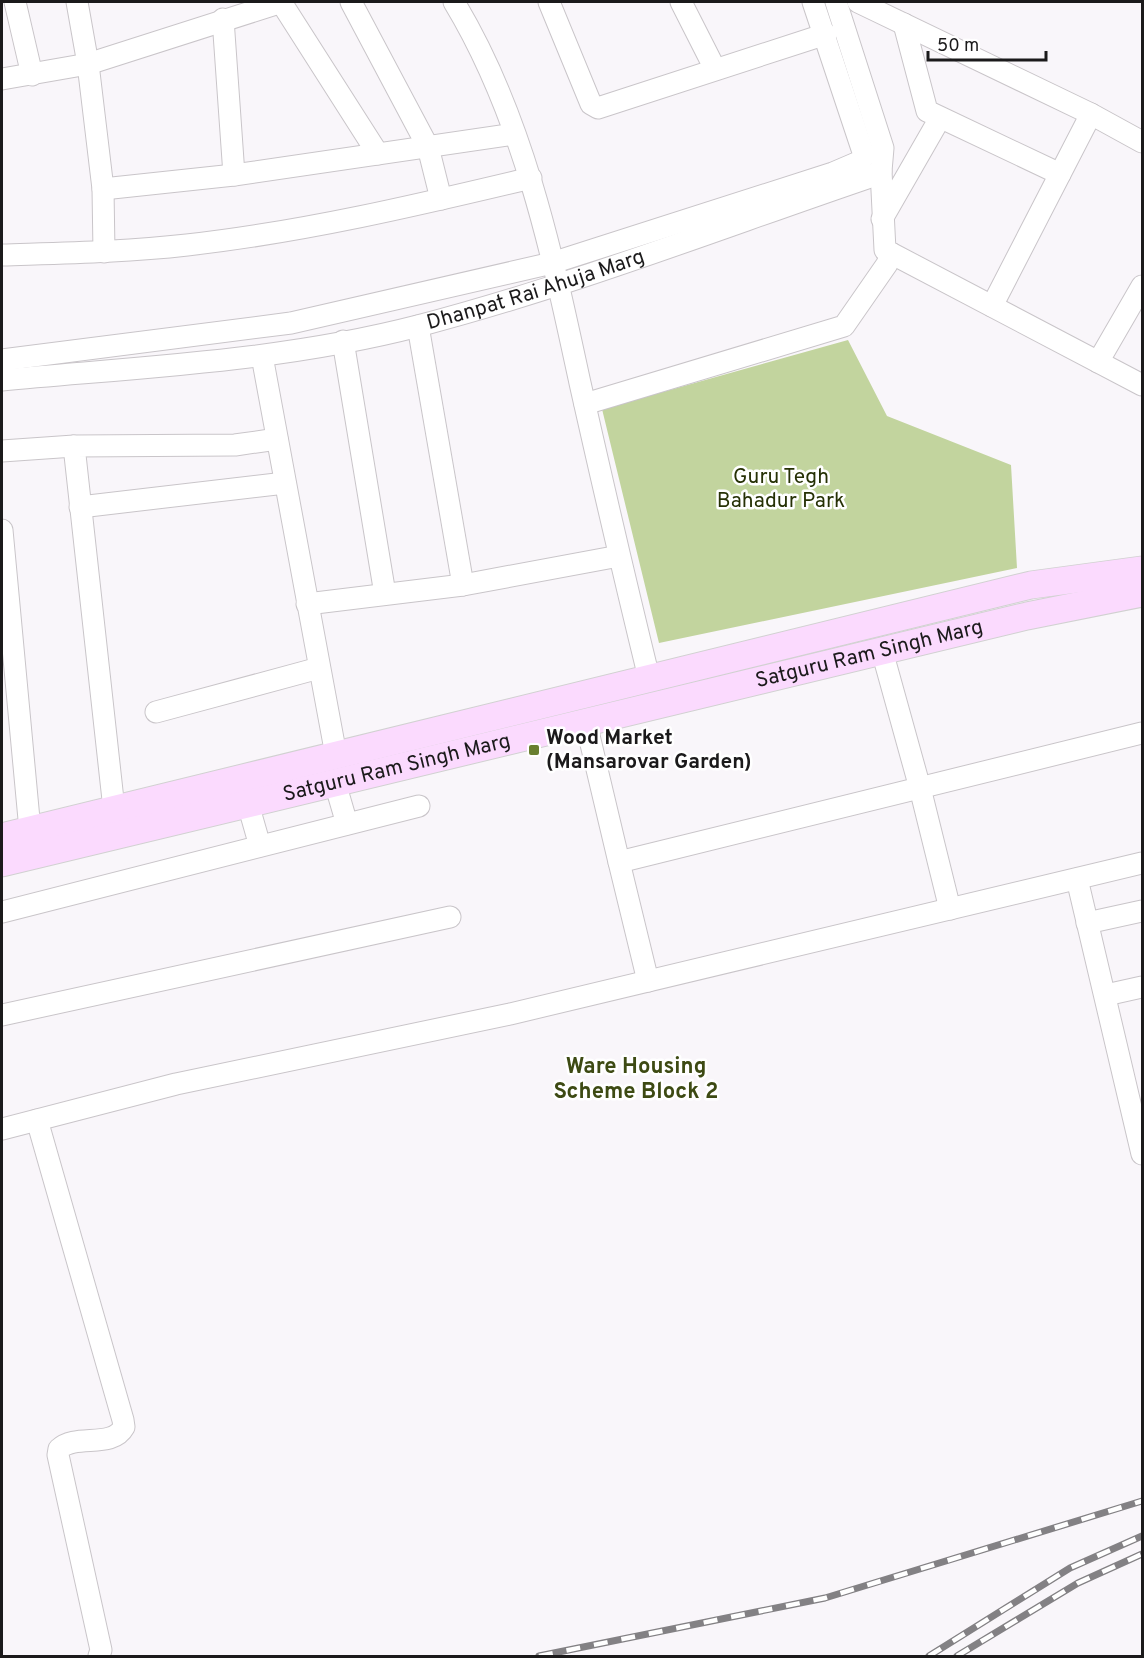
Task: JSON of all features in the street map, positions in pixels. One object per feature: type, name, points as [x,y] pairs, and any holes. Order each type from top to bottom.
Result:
[{"type":"main road","name":"Satguru Ram Singh Marg","points":[[2,837],[1030,585],[1143,570]]},
{"type":"main road","name":"Satguru Ram Singh Marg","points":[[2,863],[1027,616],[1143,593]]},
{"type":"street","points":[[15,2],[32,75]]},
{"type":"street","points":[[77,2],[88,64],[103,189],[104,252]]},
{"type":"street","points":[[2,79],[88,64],[282,2],[378,154]]},
{"type":"street","points":[[351,2],[428,147],[441,199]]},
{"type":"street","points":[[454,2],[485,63],[531,178],[649,678]]},
{"type":"street","points":[[549,2],[591,104],[598,108],[826,34]]},
{"type":"street","points":[[681,2],[715,69]]},
{"type":"street","points":[[815,2],[864,154],[861,160],[881,171]]},
{"type":"street","points":[[836,2],[881,140],[884,158],[881,171],[885,250],[1143,386]]},
{"type":"street","points":[[858,2],[1091,114],[1143,142]]},
{"type":"street","points":[[223,19],[234,175]]},
{"type":"street","points":[[904,24],[925,107],[940,118],[1060,174]]},
{"type":"street","points":[[992,306],[1091,114]]},
{"type":"street","points":[[882,219],[940,118]]},
{"type":"street","points":[[103,189],[234,175],[514,134]]},
{"type":"street","name":"Dhanpat Rai Ahuja Marg","points":[[2,360],[291,323],[552,263],[833,173],[861,160]]},
{"type":"street","name":"Dhanpat Rai Ahuja Marg","points":[[2,380],[262,356],[418,326],[557,284],[870,177],[881,171]]},
{"type":"street","points":[[2,255],[104,252],[189,245],[267,233],[441,199],[531,178]]},
{"type":"street","points":[[585,404],[844,326],[887,264],[891,253]]},
{"type":"street","points":[[1098,362],[1143,286]]},
{"type":"street","points":[[418,326],[464,585]]},
{"type":"street","points":[[344,341],[385,594]]},
{"type":"street","points":[[262,356],[336,755]]},
{"type":"street","points":[[2,451],[74,446],[235,445],[277,439]]},
{"type":"street","points":[[74,446],[114,809]]},
{"type":"street","points":[[80,507],[285,483]]},
{"type":"street","points":[[2,530],[6,624],[30,830]]},
{"type":"street","points":[[307,603],[464,585],[619,556]]},
{"type":"street","points":[[882,651],[920,788],[950,909]]},
{"type":"street","points":[[156,712],[319,668]]},
{"type":"street","points":[[586,723],[648,981]]},
{"type":"street","points":[[618,862],[1143,733]]},
{"type":"street","points":[[335,783],[347,824]]},
{"type":"street","points":[[248,804],[260,846]]},
{"type":"street","points":[[2,912],[419,806]]},
{"type":"street","points":[[2,1129],[176,1084],[499,1017],[1143,863]]},
{"type":"street","points":[[1077,879],[1143,1154]]},
{"type":"street","points":[[1088,923],[1143,911]]},
{"type":"street","points":[[2,1015],[450,917]]},
{"type":"street","points":[[1106,995],[1143,987]]},
{"type":"street","points":[[37,1120],[124,1427],[115,1437],[66,1444],[59,1449],[58,1455],[100,1650],[99,1656]]},
{"type":"green space","name":"Guru Tegh Bahadur Park","points":[[848,340],[887,416],[1011,465],[1017,568],[659,643],[602,409]]},
{"type":"railway","points":[[539,1656],[825,1598],[1142,1501]]},
{"type":"railway","points":[[929,1656],[1070,1568],[1142,1536]]},
{"type":"railway","points":[[957,1656],[1078,1583],[1142,1554]]},
{"type":"place","name":"Wood Market (Mansarovar Garden)","points":[[534,750]]},
{"type":"district","name":"Ware Housing Scheme Block 2","points":[[636,1080]]}]
